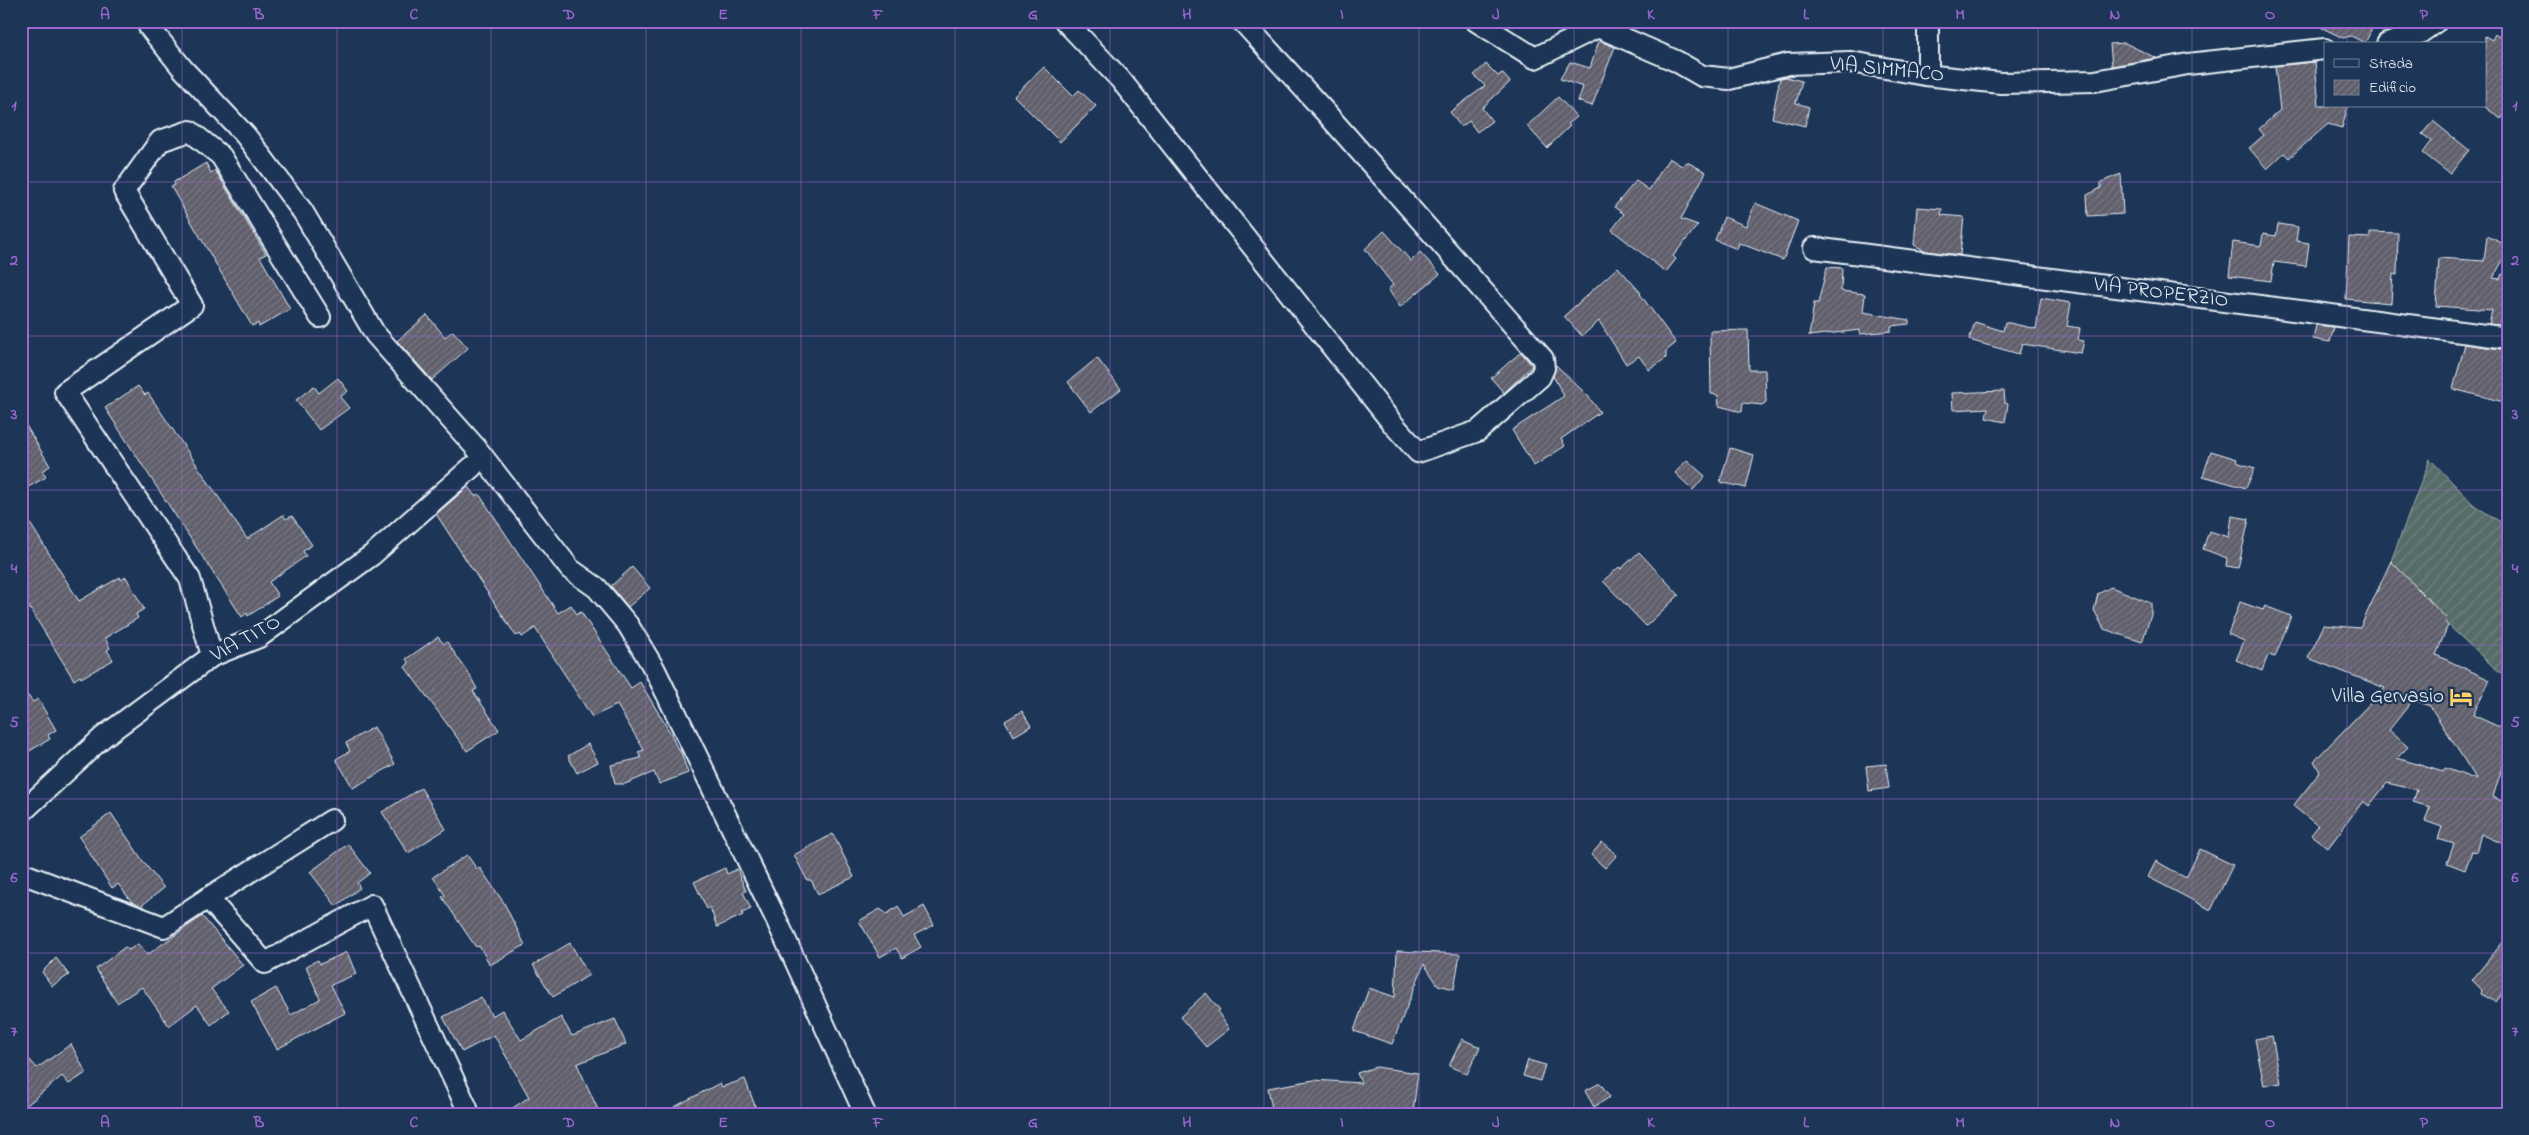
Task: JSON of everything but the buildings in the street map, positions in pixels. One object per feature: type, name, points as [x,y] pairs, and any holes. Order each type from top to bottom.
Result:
[{"type":"street","points":[[1065,21],[1120,80],[1393,424],[1418,452],[1478,431],[1540,377],[1544,368],[1543,359],[1327,114],[1242,21]]},
{"type":"street","name":"VIA SIMMACO","points":[[1476,21],[1536,58],[1598,27],[1676,61],[1702,76],[1729,79],[1788,64],[1851,62],[1928,75],[2001,84],[2095,80],[2188,64],[2324,49]]},
{"type":"street","points":[[1928,21],[1928,75]]},
{"type":"street","points":[[2398,35],[2420,33],[2437,21]]},
{"type":"street","points":[[149,26],[183,69],[246,136],[303,212],[375,334],[477,449],[570,569],[597,588],[628,625],[655,670],[708,778],[777,921],[865,1114]]},
{"type":"street","points":[[212,656],[190,579],[64,392],[192,305],[124,191],[160,141],[190,131],[221,156],[320,317]]},
{"type":"street","name":"VIA PROPERZIO","points":[[1814,248],[2508,338]]},
{"type":"street","name":"VIA TITO","points":[[21,813],[103,737],[212,656],[259,637],[372,555],[472,467]]},
{"type":"street","points":[[21,873],[164,927],[332,820]]},
{"type":"street","points":[[208,898],[265,963],[372,905],[467,1108]]},
{"type":"green space","points":[[2430,459],[2474,505],[2508,527],[2508,665],[2500,673],[2448,625],[2391,561]]},
{"type":"place","name":"Villa Gervasio","points":[[2461,697]]}]
